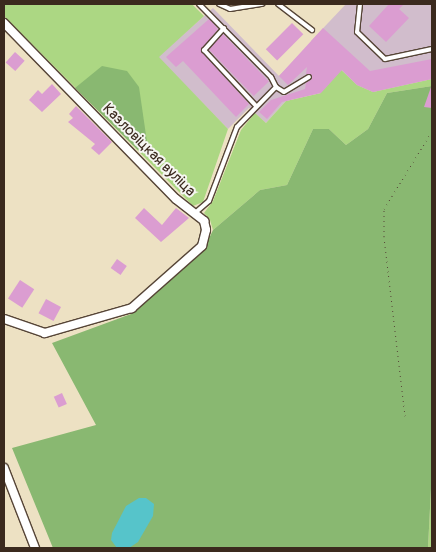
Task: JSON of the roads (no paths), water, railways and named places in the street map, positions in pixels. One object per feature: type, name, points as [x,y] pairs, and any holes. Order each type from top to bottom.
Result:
[{"type":"street","name":"Казловіцкая вуліца","points":[[4,23],[176,199],[204,221],[206,230],[202,246],[132,308],[45,333],[4,319]]},
{"type":"street","points":[[4,468],[35,548]]},
{"type":"lane","points":[[198,4],[271,77],[276,87],[284,92],[309,77]]},
{"type":"lane","points":[[219,4],[230,9],[263,4]]},
{"type":"lane","points":[[278,4],[312,30]]},
{"type":"lane","points":[[360,4],[357,32],[385,59],[432,49]]},
{"type":"lane","points":[[224,28],[204,50],[256,106]]},
{"type":"lane","points":[[195,213],[209,201],[236,127],[276,87]]},
{"type":"water","points":[[139,498],[146,498],[154,504],[153,516],[138,542],[129,548],[117,548],[111,540],[112,533],[126,506]]}]
